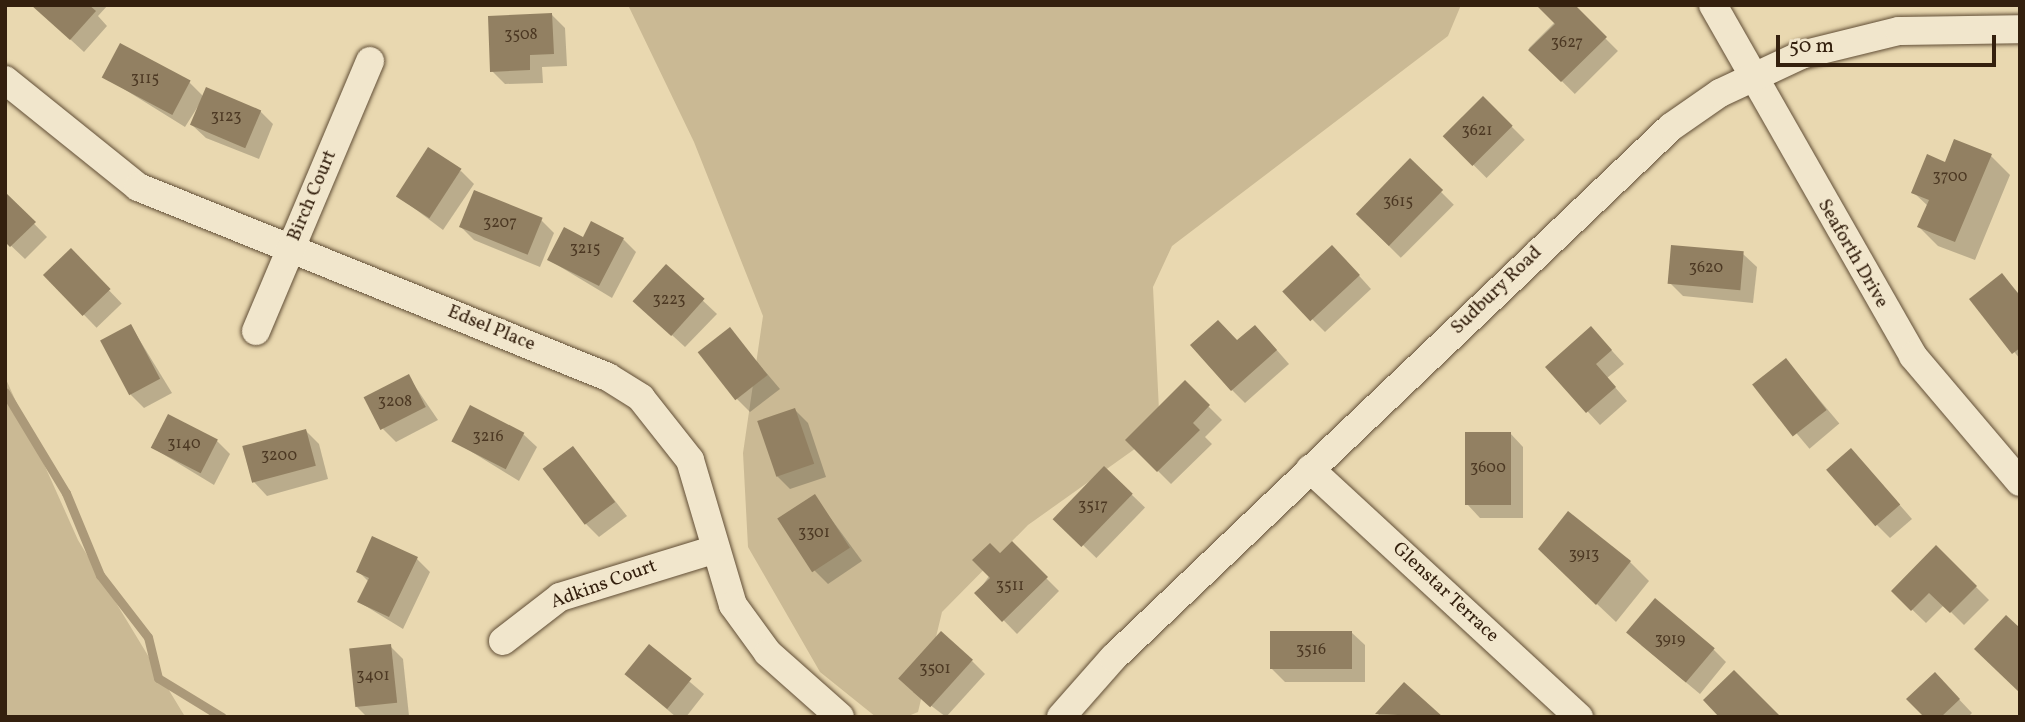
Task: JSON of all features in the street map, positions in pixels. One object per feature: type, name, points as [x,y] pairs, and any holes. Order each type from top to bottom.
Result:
[{"type":"street","name":"Seaforth Drive","points":[[1713,5],[1913,356],[2020,482]]},
{"type":"street","name":"Sudbury Road","points":[[1061,717],[1113,658],[1671,127],[1753,75],[1867,36],[1963,26],[2020,29]]},
{"type":"street","name":"Birch Court","points":[[256,331],[370,61]]},
{"type":"street","name":"Edsel Place","points":[[5,80],[138,187],[625,386],[669,426],[690,460],[733,605],[754,637],[840,717]]},
{"type":"street","name":"Glenstar Terrace","points":[[1310,469],[1580,717]]},
{"type":"street","name":"Adkins Court","points":[[503,641],[560,597],[716,549]]},
{"type":"shaded area","points":[[628,5],[1461,5],[1448,36],[1172,246],[1153,287],[1160,431],[1028,525],[942,612],[918,712],[906,717],[876,717],[820,672],[748,547],[743,453],[763,316],[694,142]]},
{"type":"shaded area","points":[[5,377],[78,540],[184,715],[192,717],[5,717]]},
{"type":"building","points":[[31,5],[89,5],[96,11],[70,40]]},
{"type":"building","points":[[1536,5],[1575,5],[1607,37],[1561,82],[1528,50],[1555,24]]},
{"type":"building","points":[[552,13],[554,54],[530,55],[530,70],[490,72],[488,16]]},
{"type":"building","points":[[120,43],[191,81],[172,115],[102,77]]},
{"type":"building","points":[[206,87],[261,110],[245,148],[190,125]]},
{"type":"building","points":[[1483,96],[1513,126],[1472,166],[1443,136]]},
{"type":"building","points":[[1954,139],[1992,154],[1955,242],[1917,227],[1929,200],[1911,193],[1927,154],[1945,162]]},
{"type":"building","points":[[428,147],[462,169],[429,218],[396,196]]},
{"type":"building","points":[[1410,158],[1443,190],[1389,246],[1356,214]]},
{"type":"building","points":[[474,190],[543,218],[528,255],[459,227]]},
{"type":"building","points":[[5,192],[36,222],[10,247],[5,242]]},
{"type":"building","points":[[591,221],[624,238],[599,286],[547,260],[564,227],[583,237]]},
{"type":"building","points":[[1332,245],[1360,275],[1310,321],[1282,291]]},
{"type":"building","points":[[1671,245],[1744,251],[1740,290],[1668,284]]},
{"type":"building","points":[[71,248],[111,289],[83,316],[43,275]]},
{"type":"building","points":[[666,264],[705,299],[671,336],[633,301]]},
{"type":"building","points":[[2002,273],[2020,296],[2020,348],[2012,354],[1969,299]]},
{"type":"building","points":[[1218,320],[1237,340],[1255,325],[1277,350],[1231,391],[1190,345]]},
{"type":"building","points":[[131,324],[160,379],[129,395],[100,340]]},
{"type":"building","points":[[1591,326],[1612,350],[1596,364],[1616,387],[1586,413],[1545,367]]},
{"type":"building","points":[[730,327],[768,375],[735,400],[698,352]]},
{"type":"building","points":[[1786,358],[1827,410],[1793,436],[1752,384]]},
{"type":"building","points":[[409,374],[426,407],[380,430],[364,397]]},
{"type":"building","points":[[1185,380],[1210,405],[1193,423],[1200,430],[1157,472],[1125,440]]},
{"type":"building","points":[[470,405],[524,433],[506,469],[451,442]]},
{"type":"building","points":[[795,408],[814,464],[776,477],[757,421]]},
{"type":"building","points":[[168,414],[218,439],[201,473],[151,448]]},
{"type":"building","points":[[306,429],[316,466],[252,483],[242,446]]},
{"type":"building","points":[[1465,432],[1511,432],[1511,505],[1465,505]]},
{"type":"building","points":[[573,446],[615,502],[585,525],[543,469]]},
{"type":"building","points":[[1851,448],[1900,505],[1875,526],[1826,470]]},
{"type":"building","points":[[1104,466],[1133,494],[1081,547],[1053,519]]},
{"type":"building","points":[[815,494],[850,548],[812,572],[777,519]]},
{"type":"building","points":[[1568,511],[1631,561],[1596,605],[1538,549]]},
{"type":"building","points":[[372,536],[418,557],[389,617],[357,602],[369,578],[356,572]]},
{"type":"building","points":[[1012,541],[1048,577],[1002,622],[974,593],[990,578],[972,560],[990,543],[1000,553]]},
{"type":"building","points":[[1936,545],[1977,586],[1950,613],[1929,593],[1911,611],[1891,591]]},
{"type":"building","points":[[1655,598],[1715,648],[1686,683],[1626,632]]},
{"type":"building","points":[[2006,615],[2020,628],[2020,693],[1974,649]]},
{"type":"building","points":[[941,631],[973,660],[930,707],[898,679]]},
{"type":"building","points":[[1270,631],[1352,631],[1352,669],[1270,669]]},
{"type":"building","points":[[391,644],[397,703],[355,707],[349,648]]},
{"type":"building","points":[[649,644],[692,679],[667,709],[624,674]]},
{"type":"building","points":[[1734,670],[1779,715],[1777,717],[1719,717],[1703,700]]},
{"type":"building","points":[[1935,672],[1960,699],[1941,717],[1924,717],[1906,699]]},
{"type":"building","points":[[1404,682],[1443,717],[1375,714]]},
{"type":"waterway","points":[[5,392],[66,493],[100,575],[148,637],[158,678],[222,717]]}]
